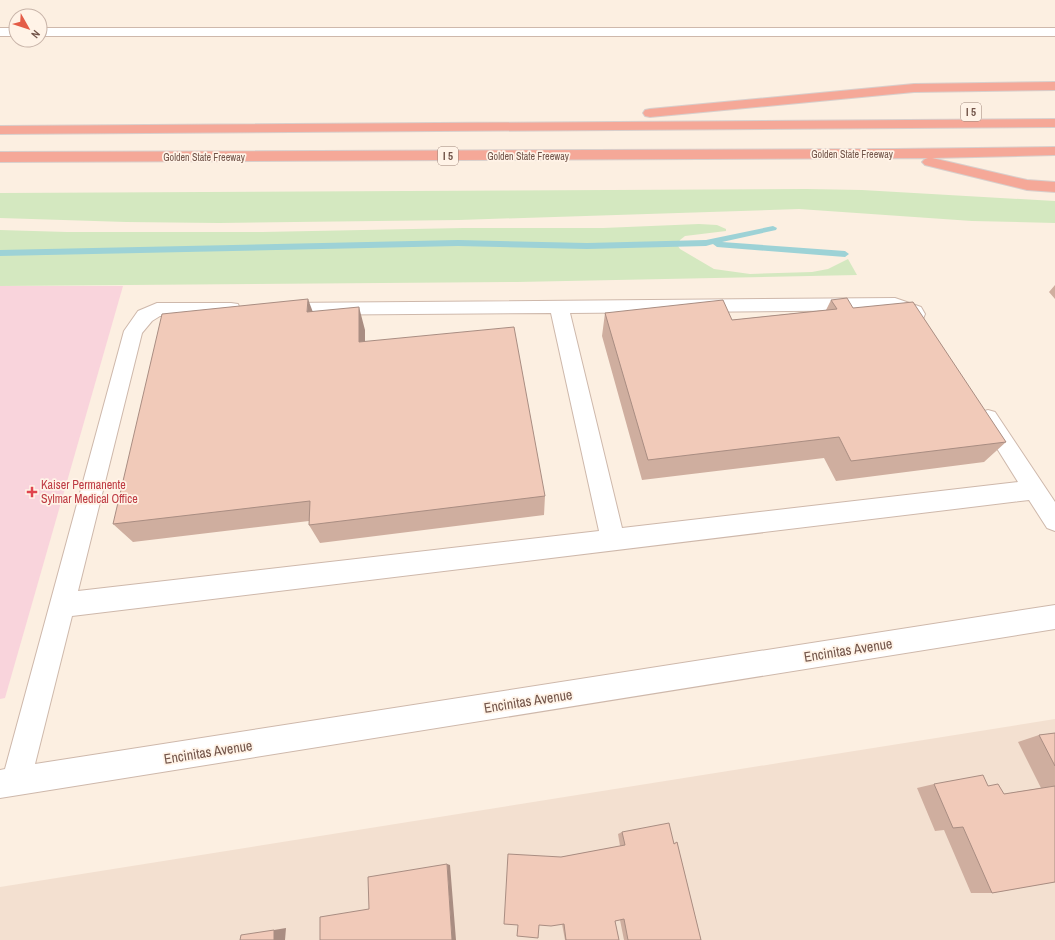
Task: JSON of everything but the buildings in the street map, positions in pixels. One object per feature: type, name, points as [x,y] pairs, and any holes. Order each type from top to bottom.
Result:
[{"type":"highway","points":[[650,113],[914,88],[1055,86]]},
{"type":"highway","name":"I 5","points":[[190,115],[1055,112]]},
{"type":"highway","points":[[0,130],[1055,123]]},
{"type":"highway","points":[[0,139],[1055,133]]},
{"type":"highway","name":"Golden State Freeway","points":[[0,158],[895,154],[1055,151]]},
{"type":"highway","points":[[895,154],[1027,185],[1055,187]]},
{"type":"street","points":[[48,32],[1055,32]]},
{"type":"street","points":[[8,783],[61,605],[133,331],[145,316],[157,310],[895,304],[914,312],[930,329]]},
{"type":"street","points":[[559,306],[613,540]]},
{"type":"street","points":[[978,403],[1055,521]]},
{"type":"street","points":[[61,605],[1034,490]]},
{"type":"street","name":"Encinitas Avenue","points":[[8,783],[1055,617]]},
{"type":"shaded area","name":"Kaiser Permanente Sylmar Medical Office","points":[[0,286],[123,286],[5,698],[0,699]]},
{"type":"shaded area","points":[[1055,719],[1055,940],[0,940],[0,887]]},
{"type":"green space","points":[[862,190],[1055,201],[1055,223],[972,221],[799,209],[459,220],[219,223],[0,218],[0,193]]},
{"type":"green space","points":[[699,224],[717,225],[726,229],[726,231],[685,236],[680,240],[678,246],[680,249],[714,269],[750,274],[812,272],[828,269],[848,259],[857,275],[517,282],[0,286],[0,230],[67,232],[262,232],[463,228],[603,228]]},
{"type":"waterway","points":[[0,253],[458,243],[587,246],[706,243],[773,228]]},
{"type":"waterway","points":[[717,244],[845,254]]},
{"type":"place","name":"Kaiser Permanente Sylmar Medical Office","points":[[32,492]]}]
